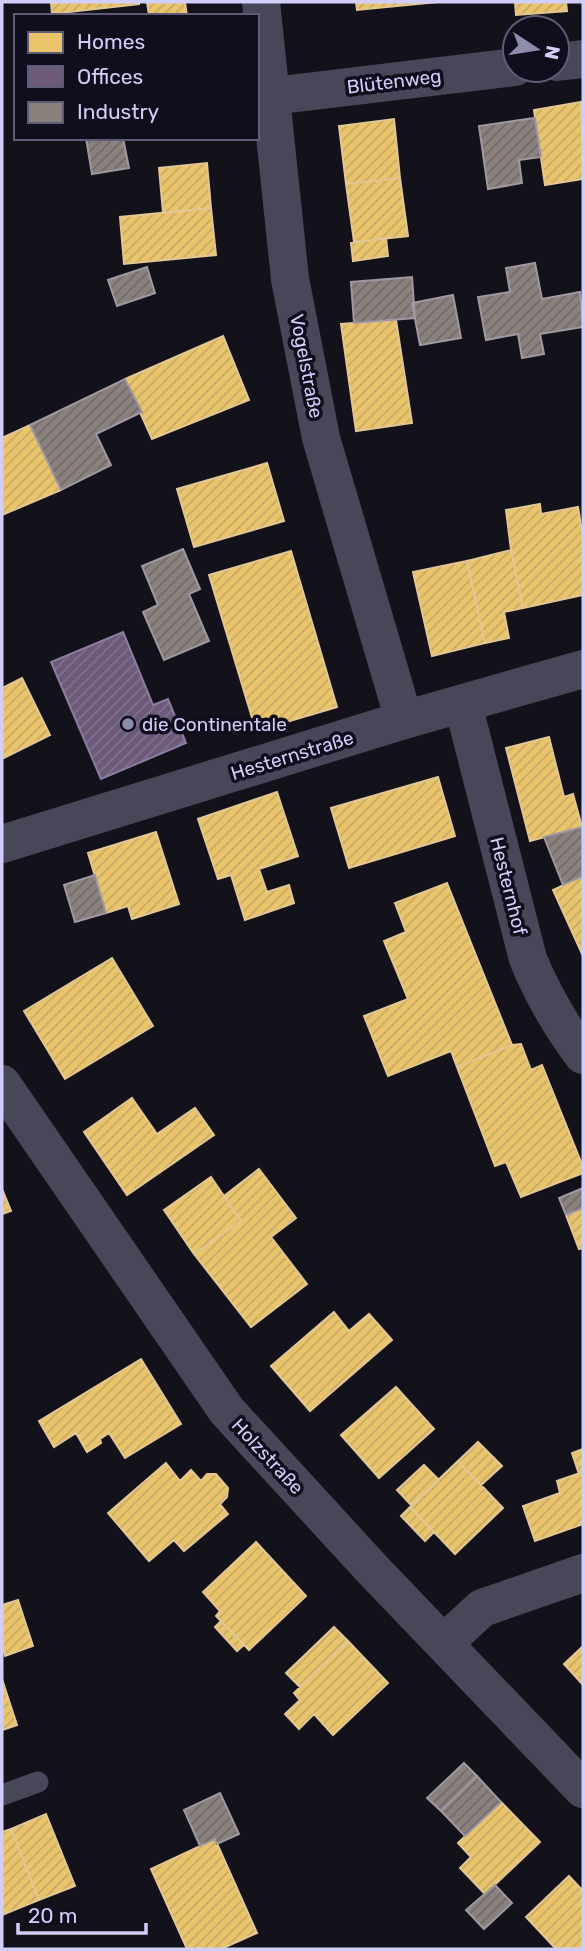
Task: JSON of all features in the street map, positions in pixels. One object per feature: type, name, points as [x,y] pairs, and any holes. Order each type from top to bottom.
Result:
[{"type":"street","name":"Vogelstraße","points":[[261,2],[290,279],[321,438],[404,720]]},
{"type":"street","name":"Blütenweg","points":[[272,96],[501,69]]},
{"type":"street","name":"Hesternstraße","points":[[2,844],[404,720],[583,669]]},
{"type":"street","name":"Hesternhof","points":[[463,704],[528,960],[543,995],[561,1026],[583,1055]]},
{"type":"street","name":"Holzstraße","points":[[2,1084],[226,1411],[583,1788]]},
{"type":"street","points":[[444,1643],[482,1608],[583,1573]]},
{"type":"lane","points":[[2,1795],[38,1782]]},
{"type":"building: Homes","points":[[51,2],[139,2],[139,4],[52,14]]},
{"type":"building: Homes","points":[[147,2],[185,2],[187,14],[149,14]]},
{"type":"building: Homes","points":[[356,2],[438,2],[357,10]]},
{"type":"building: Homes","points":[[515,2],[566,2],[567,11],[516,14]]},
{"type":"building: Homes","points":[[581,102],[583,179],[545,185],[534,110]]},
{"type":"building: Homes","points":[[394,119],[400,178],[346,184],[339,126]]},
{"type":"building: Homes","points":[[207,163],[211,208],[163,213],[159,168]]},
{"type":"building: Homes","points":[[400,178],[408,236],[354,242],[346,184]]},
{"type":"building: Homes","points":[[211,208],[216,255],[124,264],[120,217]]},
{"type":"building: Homes","points":[[386,238],[388,256],[353,261],[351,243]]},
{"type":"building: Homes","points":[[396,320],[412,423],[356,431],[341,324]]},
{"type":"building: Homes","points":[[223,336],[249,400],[152,439],[125,379]]},
{"type":"building: Homes","points":[[30,425],[61,490],[2,515],[2,438]]},
{"type":"building: Homes","points":[[267,463],[284,521],[194,547],[177,489]]},
{"type":"building: Homes","points":[[540,504],[541,514],[578,507],[583,538],[583,595],[523,608],[506,510]]},
{"type":"building: Homes","points":[[511,550],[523,608],[504,612],[509,638],[485,643],[467,561]]},
{"type":"building: Homes","points":[[291,551],[337,707],[256,731],[209,575]]},
{"type":"building: Homes","points":[[467,561],[485,643],[432,656],[413,572]]},
{"type":"building: Homes","points":[[22,678],[50,735],[2,759],[2,688]]},
{"type":"building: Homes","points":[[549,737],[564,797],[573,794],[582,827],[530,841],[506,748]]},
{"type":"building: Homes","points":[[438,777],[455,836],[349,868],[331,808]]},
{"type":"building: Homes","points":[[277,792],[298,856],[259,869],[267,892],[289,885],[294,903],[245,920],[231,875],[218,879],[198,819]]},
{"type":"building: Homes","points":[[156,832],[179,904],[132,919],[128,906],[106,913],[88,853]]},
{"type":"building: Homes","points":[[583,876],[583,956],[553,890]]},
{"type":"building: Homes","points":[[447,883],[512,1045],[457,1067],[451,1051],[388,1076],[364,1016],[408,999],[384,941],[406,932],[395,903]]},
{"type":"building: Homes","points":[[112,958],[153,1026],[65,1079],[24,1011]]},
{"type":"building: Homes","points":[[521,1044],[531,1070],[542,1065],[583,1167],[583,1173],[521,1197],[506,1162],[495,1166],[457,1067],[512,1045]]},
{"type":"building: Homes","points":[[132,1098],[157,1134],[195,1108],[214,1135],[127,1195],[84,1132]]},
{"type":"building: Homes","points":[[259,1169],[296,1218],[271,1237],[307,1284],[251,1327],[194,1254],[241,1221],[224,1196]]},
{"type":"building: Homes","points":[[211,1177],[241,1221],[194,1254],[164,1210]]},
{"type":"building: Homes","points":[[2,1189],[11,1211],[2,1214]]},
{"type":"building: Homes","points":[[583,1208],[583,1248],[579,1249],[566,1215]]},
{"type":"building: Homes","points":[[334,1312],[349,1331],[369,1314],[392,1340],[310,1411],[271,1366]]},
{"type":"building: Homes","points":[[141,1359],[181,1424],[125,1458],[109,1433],[100,1439],[101,1443],[87,1452],[76,1433],[54,1447],[39,1421]]},
{"type":"building: Homes","points":[[396,1387],[434,1429],[379,1478],[341,1435]]},
{"type":"building: Homes","points":[[478,1442],[502,1466],[481,1485],[458,1461]]},
{"type":"building: Homes","points":[[583,1449],[583,1472],[579,1474],[572,1453]]},
{"type":"building: Homes","points":[[458,1461],[503,1508],[455,1554],[410,1507]]},
{"type":"building: Homes","points":[[166,1463],[180,1481],[191,1470],[201,1481],[207,1474],[216,1474],[228,1488],[227,1497],[220,1504],[228,1514],[184,1551],[174,1540],[149,1561],[108,1513]]},
{"type":"building: Homes","points":[[424,1465],[439,1480],[412,1506],[397,1490]]},
{"type":"building: Homes","points":[[583,1472],[583,1524],[535,1541],[523,1506],[560,1493],[557,1481]]},
{"type":"building: Homes","points":[[410,1507],[434,1532],[425,1541],[401,1516]]},
{"type":"building: Homes","points":[[256,1542],[306,1596],[249,1650],[216,1616],[220,1611],[203,1592]]},
{"type":"building: Homes","points":[[18,1600],[33,1646],[5,1656],[2,1645],[2,1605]]},
{"type":"building: Homes","points":[[221,1621],[244,1645],[237,1651],[215,1627]]},
{"type":"building: Homes","points":[[334,1627],[348,1641],[300,1687],[286,1673]]},
{"type":"building: Homes","points":[[348,1641],[388,1683],[333,1735],[314,1714],[299,1729],[285,1714],[300,1700],[294,1693]]},
{"type":"building: Homes","points":[[583,1646],[583,1685],[564,1664]]},
{"type":"building: Homes","points":[[2,1679],[17,1725],[2,1730]]},
{"type":"building: Homes","points":[[501,1802],[540,1842],[485,1894],[460,1868],[471,1857],[458,1843]]},
{"type":"building: Homes","points":[[46,1814],[75,1886],[39,1900],[11,1829]]},
{"type":"building: Homes","points":[[11,1829],[39,1900],[2,1915],[2,1832]]},
{"type":"building: Homes","points":[[215,1839],[257,1933],[221,1949],[187,1949],[151,1869]]},
{"type":"building: Homes","points":[[569,1876],[583,1891],[583,1946],[579,1949],[556,1949],[526,1917]]},
{"type":"building: Offices","name":"die Continentale","points":[[123,632],[153,705],[168,699],[186,743],[101,779],[51,662]]},
{"type":"building: Industry","points":[[535,118],[541,157],[519,160],[522,183],[488,189],[479,126]]},
{"type":"building: Industry","points":[[86,140],[123,140],[129,168],[92,174]]},
{"type":"building: Industry","points":[[535,263],[542,299],[580,292],[583,327],[540,334],[544,354],[522,358],[518,334],[486,340],[478,297],[510,292],[506,268]]},
{"type":"building: Industry","points":[[147,267],[155,293],[117,306],[108,280]]},
{"type":"building: Industry","points":[[412,277],[415,318],[354,323],[351,282]]},
{"type":"building: Industry","points":[[453,295],[461,338],[420,345],[412,303]]},
{"type":"building: Industry","points":[[125,379],[142,412],[96,434],[111,465],[61,490],[30,425]]},
{"type":"building: Industry","points":[[183,549],[200,589],[189,594],[209,641],[164,660],[143,612],[158,605],[142,566]]},
{"type":"building: Industry","points":[[582,827],[583,876],[563,885],[544,837]]},
{"type":"building: Industry","points":[[95,875],[106,913],[75,922],[64,885]]},
{"type":"building: Industry","points":[[583,1188],[583,1208],[566,1215],[559,1198]]},
{"type":"building: Industry","points":[[464,1763],[477,1776],[441,1811],[427,1798]]},
{"type":"building: Industry","points":[[477,1776],[501,1802],[465,1836],[441,1811]]},
{"type":"building: Industry","points":[[220,1793],[239,1834],[217,1844],[215,1839],[200,1846],[184,1810]]},
{"type":"building: Industry","points":[[495,1885],[512,1903],[484,1929],[466,1910]]},
{"type":"place","name":"die Continentale","points":[[128,724]]}]
